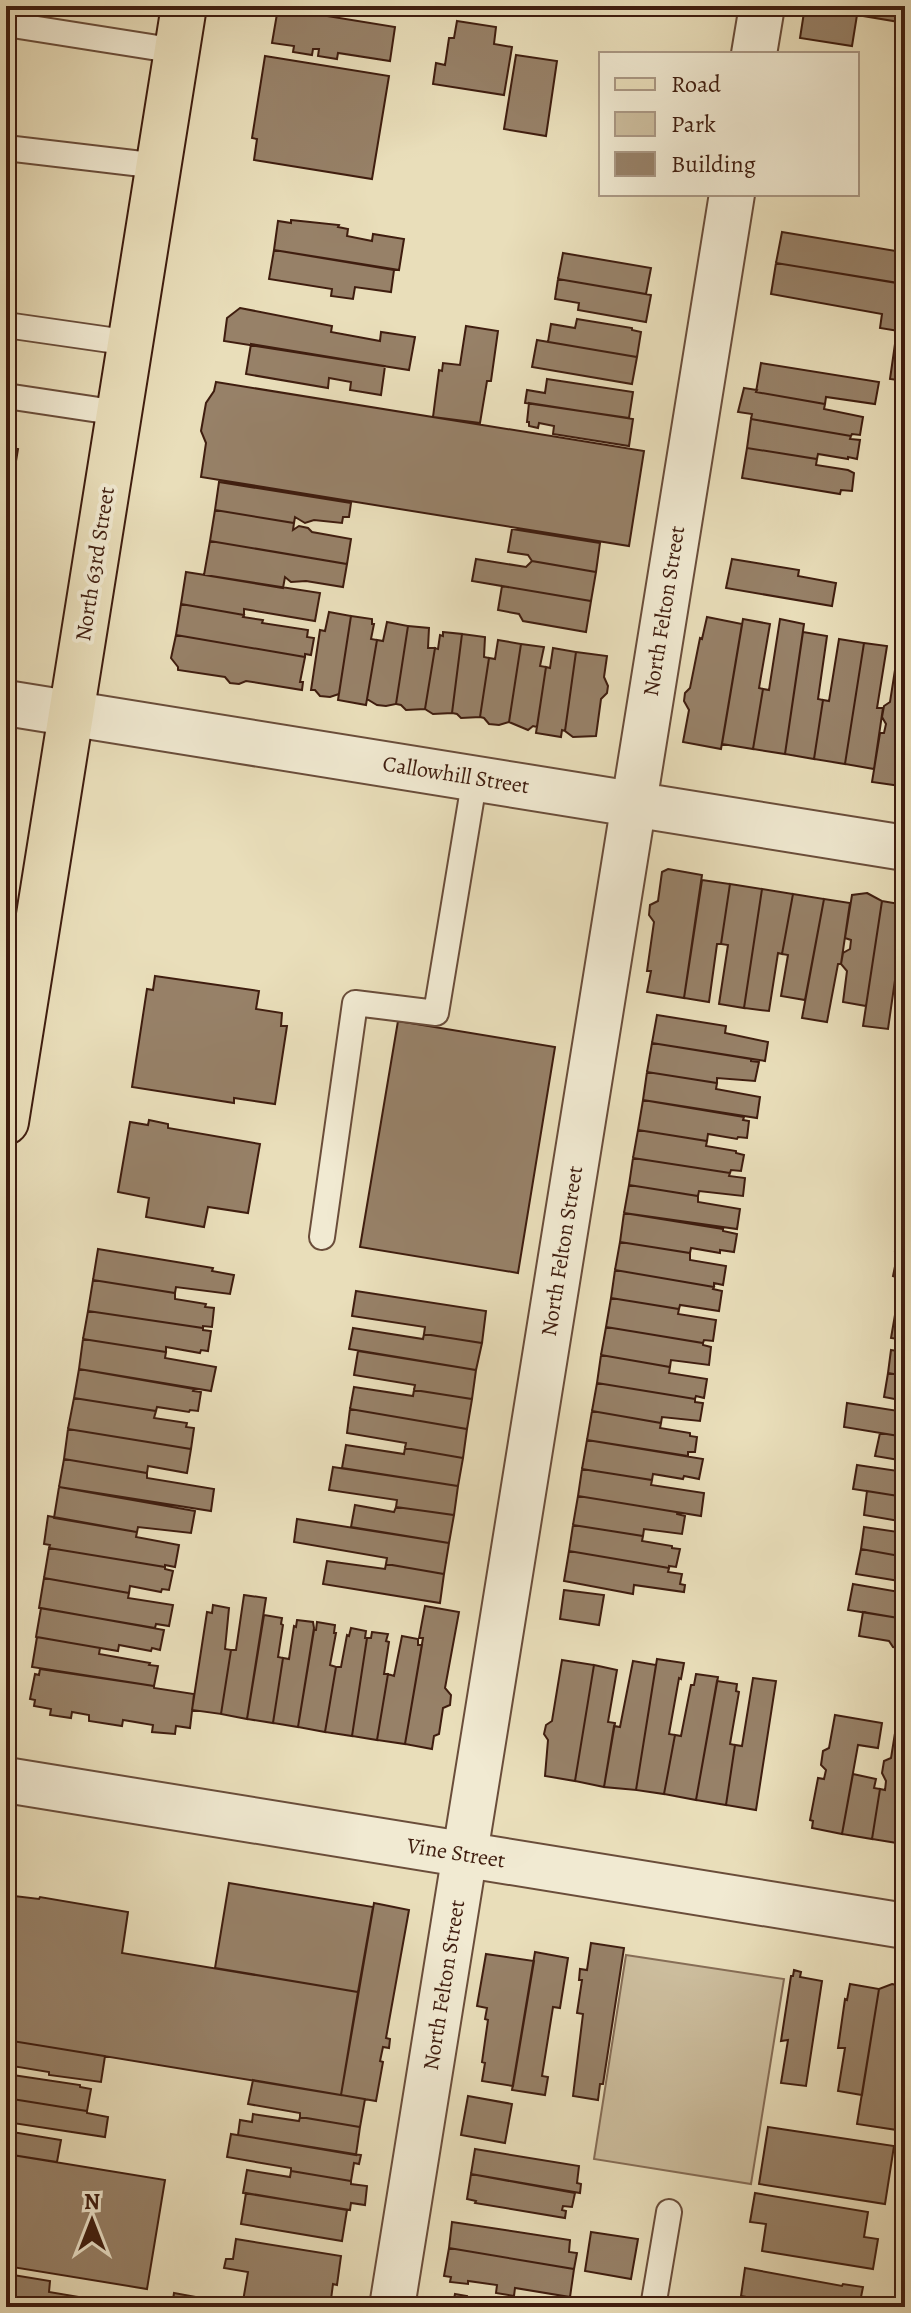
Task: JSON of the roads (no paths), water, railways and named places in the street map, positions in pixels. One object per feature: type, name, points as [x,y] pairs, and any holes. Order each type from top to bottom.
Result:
[{"type":"main road","name":"North 63rd Street","points":[[6,1122],[184,6]]},
{"type":"street","points":[[754,52],[762,6]]},
{"type":"street","name":"North Felton Street","points":[[392,2307],[732,196]]},
{"type":"street","name":"Callowhill Street","points":[[6,703],[905,848]]},
{"type":"street","name":"Vine Street","points":[[6,1780],[905,1926]]},
{"type":"lane","points":[[6,24],[177,51]]},
{"type":"lane","points":[[6,148],[159,166]]},
{"type":"lane","points":[[6,325],[131,343]]},
{"type":"lane","points":[[6,396],[119,413]]},
{"type":"lane","points":[[322,1237],[355,1003],[436,1013],[475,777]]},
{"type":"lane","points":[[653,2307],[669,2212]]}]
